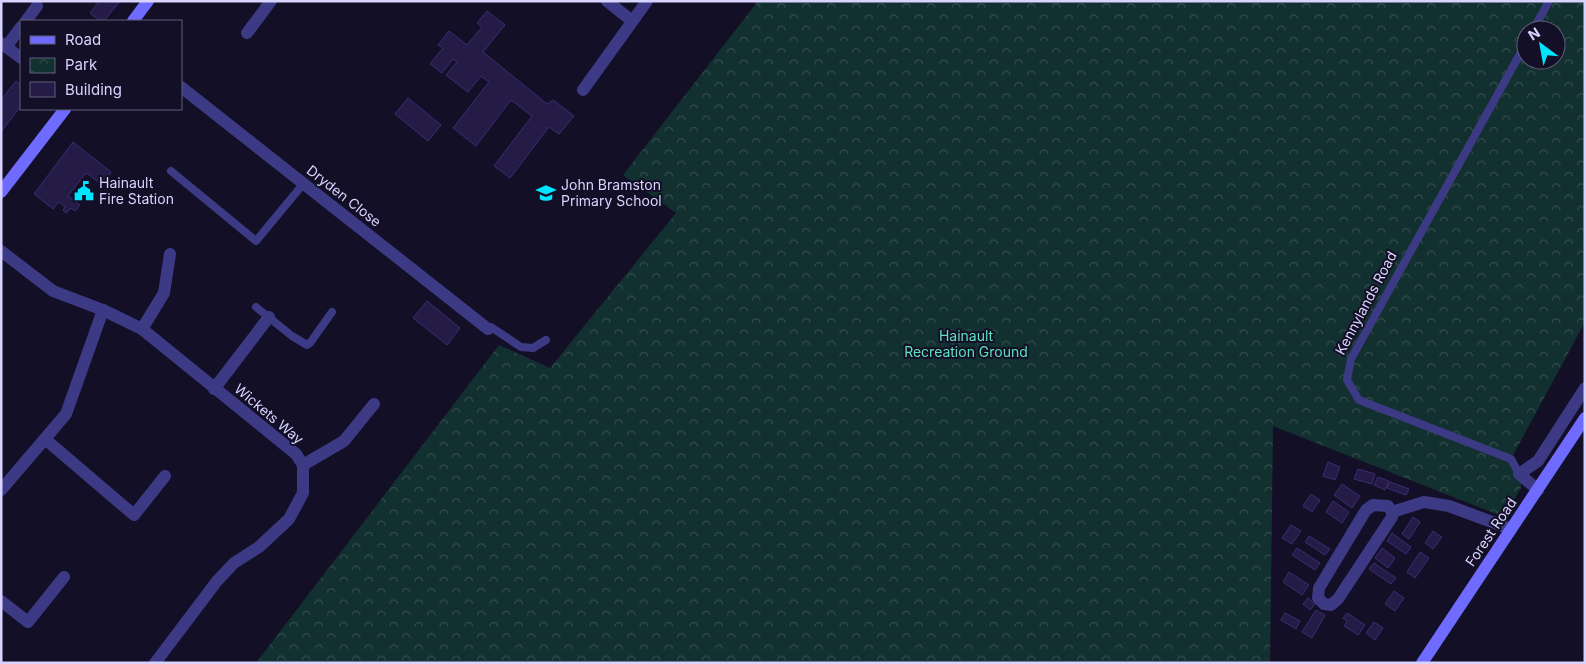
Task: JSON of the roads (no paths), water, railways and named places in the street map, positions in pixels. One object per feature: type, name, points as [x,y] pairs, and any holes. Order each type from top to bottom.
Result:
[{"type":"street","points":[[134,20],[148,1]]},
{"type":"street","points":[[247,33],[271,1]]},
{"type":"street","points":[[607,1],[632,21]]},
{"type":"street","points":[[583,90],[647,1]]},
{"type":"street","points":[[27,20],[37,6]]},
{"type":"street","points":[[20,28],[4,45],[20,57]]},
{"type":"street","name":"Dryden Close","points":[[182,88],[488,329]]},
{"type":"street","points":[[1,192],[64,110]]},
{"type":"street","name":"Wickets Way","points":[[1,251],[53,292],[103,310],[142,329],[296,454],[302,465],[303,493],[289,519],[258,547],[234,562],[217,580],[155,663]]},
{"type":"street","points":[[142,329],[164,293],[170,254]]},
{"type":"street","points":[[1,490],[66,414],[103,310]]},
{"type":"street","points":[[214,388],[269,317]]},
{"type":"street","points":[[1519,474],[1538,461],[1585,388]]},
{"type":"street","points":[[302,465],[344,441],[374,404]]},
{"type":"street","name":"Forest Road","points":[[1422,663],[1585,418]]},
{"type":"street","points":[[45,439],[134,515],[164,476]]},
{"type":"street","name":"Kennylands Road","points":[[1519,474],[1538,490]]},
{"type":"street","points":[[1392,512],[1424,502],[1449,506],[1510,529]]},
{"type":"street","points":[[1373,505],[1388,506],[1392,512],[1392,517],[1338,599],[1331,605],[1324,604],[1318,598],[1319,588],[1366,510],[1373,505]]},
{"type":"street","points":[[1,601],[28,622],[64,577]]},
{"type":"lane","points":[[1539,20],[1549,1]]},
{"type":"lane","name":"Kennylands Road","points":[[1516,60],[1351,359],[1347,380],[1360,400],[1511,459],[1519,474]]},
{"type":"lane","points":[[171,171],[256,241],[304,184]]},
{"type":"lane","points":[[256,307],[303,344],[307,345],[332,312]]},
{"type":"lane","points":[[488,329],[491,327],[521,347],[533,348],[546,340]]},
{"type":"place","name":"Hainault Fire Station","points":[[84,191]]},
{"type":"place","name":"John Bramston Primary School","points":[[546,193]]},
{"type":"park label","name":"Hainault Recreation Ground","points":[[966,344]]}]
